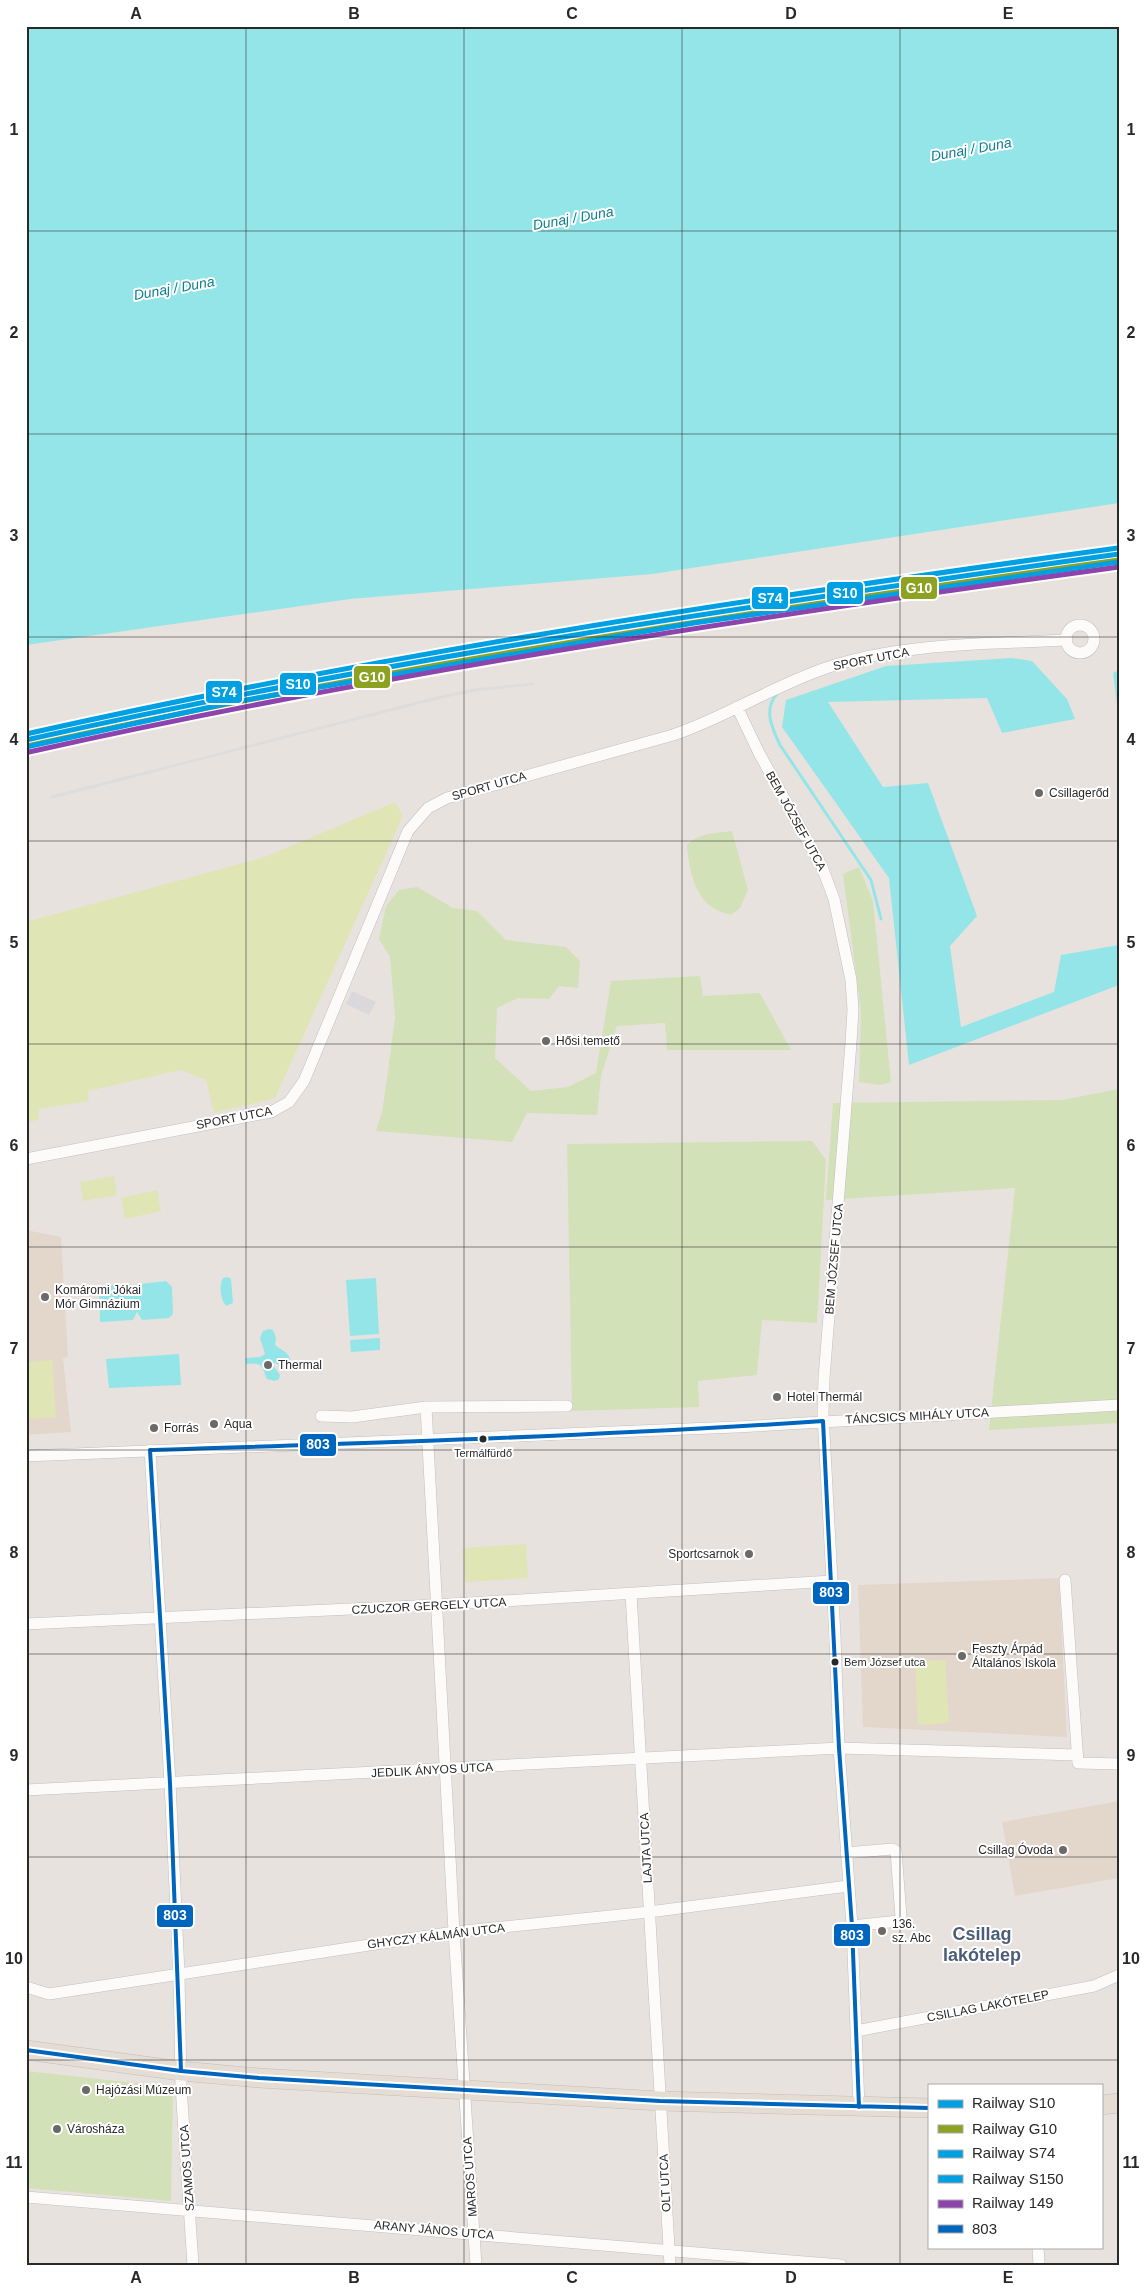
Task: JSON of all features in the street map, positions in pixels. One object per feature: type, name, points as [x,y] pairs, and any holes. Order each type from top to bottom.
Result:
[{"type":"main road","points":[[26,2050],[259,2078],[660,2101],[928,2108]]},
{"type":"main road","points":[[1102,2104],[1119,2103]]},
{"type":"street","name":"SPORT UTCA","points":[[26,1159],[271,1112],[289,1102],[304,1081],[408,831],[428,808],[447,798],[474,789],[674,736],[702,726],[737,706],[828,667],[892,653],[989,644],[1066,640]]},
{"type":"street","name":"BEM JÓZSEF UTCA","points":[[737,706],[759,753],[822,867],[834,900],[851,980],[853,1018],[824,1378],[823,1421],[839,1748],[852,1926],[859,2107]]},
{"type":"street","name":"TÁNCSICS MIHÁLY UTCA","points":[[26,1456],[736,1427],[1119,1405]]},
{"type":"street","points":[[321,1416],[352,1417],[426,1407],[567,1406]]},
{"type":"street","name":"MAROS UTCA","points":[[426,1407],[454,1932],[476,2265]]},
{"type":"street","name":"SZAMOS UTCA","points":[[150,1450],[170,1783],[179,1973],[181,2070],[194,2265]]},
{"type":"street","points":[[1065,1580],[1078,1762],[1119,1764]]},
{"type":"street","name":"CZUCZOR GERGELY UTCA","points":[[26,1624],[436,1606],[832,1581]]},
{"type":"street","name":"LAJTA UTCA","points":[[631,1594],[660,2101]]},
{"type":"street","points":[[839,1748],[1077,1755]]},
{"type":"street","name":"JEDLIK ÁNYOS UTCA","points":[[26,1790],[839,1748]]},
{"type":"street","points":[[846,1853],[892,1849],[896,1851],[901,1917],[899,1921],[852,1926]]},
{"type":"street","name":"GHYCZY KÁLMÁN UTCA","points":[[26,1987],[49,1994],[454,1932],[649,1912],[848,1886]]},
{"type":"street","name":"CSILLAG LAKÓTELEP","points":[[856,2030],[1094,1986],[1119,1975]]},
{"type":"street","name":"OLT UTCA","points":[[660,2101],[670,2265]]},
{"type":"street","name":"ARANY JÁNOS UTCA","points":[[26,2197],[669,2249],[841,2265]]},
{"type":"street","points":[[1038,2248],[1039,2265]]},
{"type":"shaded area","points":[[352,991],[376,1002],[369,1015],[346,1004]]},
{"type":"shaded area","name":"Komáromi Jókai Mór Gimnázium","points":[[26,1230],[61,1237],[68,1357],[63,1358],[71,1432],[26,1435]]},
{"type":"shaded area","name":"Feszty Árpád Általános Iskola","points":[[1059,1578],[1067,1737],[863,1727],[858,1585]]},
{"type":"shaded area","name":"Csillag Óvoda","points":[[1119,1801],[1119,1878],[1015,1896],[1002,1822]]},
{"type":"green space","points":[[395,802],[403,816],[275,1098],[214,1113],[206,1080],[181,1070],[88,1091],[89,1101],[39,1109],[38,1120],[26,1122],[26,922],[265,857]]},
{"type":"green space","points":[[732,831],[748,890],[740,908],[731,915],[721,912],[706,902],[696,888],[687,845],[702,836]]},
{"type":"green space","points":[[859,867],[873,901],[891,1082],[880,1085],[859,1082],[861,1012],[843,874]]},
{"type":"green space","points":[[417,887],[453,908],[477,911],[506,940],[566,947],[580,961],[578,988],[559,986],[549,999],[518,998],[497,1008],[495,1058],[531,1091],[568,1087],[596,1073],[611,981],[700,976],[703,996],[760,993],[791,1050],[667,1050],[665,1023],[617,1026],[601,1076],[597,1115],[527,1113],[512,1142],[376,1131],[382,1112],[395,1017],[390,957],[379,939],[386,906],[399,890]]},
{"type":"green space","points":[[1119,1089],[1119,1423],[989,1430],[1015,1188],[826,1200],[833,1103],[1062,1100]]},
{"type":"green space","points":[[812,1141],[826,1160],[817,1323],[762,1320],[757,1375],[698,1381],[699,1407],[572,1411],[567,1144]]},
{"type":"green space","points":[[114,1176],[117,1195],[83,1201],[80,1182]]},
{"type":"green space","points":[[157,1190],[161,1211],[125,1219],[121,1198]]},
{"type":"green space","points":[[52,1360],[56,1417],[26,1419],[26,1362]]},
{"type":"green space","points":[[526,1544],[528,1578],[465,1582],[463,1548]]},
{"type":"green space","points":[[945,1660],[949,1723],[918,1725],[915,1661]]},
{"type":"green space","points":[[26,2071],[173,2087],[171,2201],[26,2188]]},
{"type":"water","name":"Dunaj / Duna","points":[[26,26],[1119,26],[1119,503],[652,574],[350,599],[26,645]]},
{"type":"water","points":[[1012,658],[1032,661],[1067,699],[1075,719],[1002,733],[987,698],[828,702],[883,787],[928,783],[977,916],[950,946],[961,1027],[1054,992],[1061,955],[1119,945],[1119,985],[909,1065],[889,878],[782,727],[786,700],[886,666]]},
{"type":"water","points":[[1119,670],[1119,712],[1118,712],[1113,673]]},
{"type":"water","points":[[228,1277],[231,1279],[233,1303],[226,1306],[222,1300],[221,1289],[223,1278]]},
{"type":"water","points":[[376,1278],[379,1334],[350,1336],[346,1280]]},
{"type":"water","points":[[166,1281],[172,1287],[173,1314],[169,1318],[142,1320],[137,1312],[133,1320],[100,1322],[99,1286],[130,1284],[136,1291],[139,1284]]},
{"type":"water","name":"Thermal","points":[[273,1330],[276,1338],[275,1345],[288,1354],[290,1359],[290,1363],[284,1366],[274,1363],[273,1365],[280,1375],[279,1379],[275,1381],[267,1379],[264,1370],[259,1364],[246,1364],[245,1358],[260,1357],[265,1354],[260,1338],[263,1331]]},
{"type":"water","points":[[380,1338],[380,1350],[351,1352],[350,1340]]},
{"type":"water","points":[[179,1354],[181,1385],[109,1388],[106,1359]]},
{"type":"waterway","points":[[777,694],[770,706],[770,719],[777,739],[871,880],[881,919]]},
{"type":"railway","points":[[52,797],[437,698],[475,690],[533,684]]},
{"type":"rail line","name":"S74","points":[[26,734],[298,678],[570,629],[707,607],[1118,548]]},
{"type":"rail line","name":"S10","points":[[26,740],[162,711],[434,659],[708,614],[1119,554]]},
{"type":"rail line","name":"G10","points":[[27,746],[162,717],[434,665],[708,620],[1119,560]]},
{"type":"rail line","name":"S150","points":[[26,747],[234,702],[694,623],[1119,562]]},
{"type":"rail line","name":"149","points":[[29,752],[299,696],[435,671],[708,626],[1119,567]]},
{"type":"transit line","name":"803","points":[[823,1421],[839,1748],[852,1926],[859,2107]]},
{"type":"transit line","name":"803","points":[[150,1450],[571,1435],[823,1421]]},
{"type":"transit line","name":"803","points":[[150,1450],[170,1783],[181,2071]]},
{"type":"transit line","name":"803","points":[[26,2050],[181,2071],[259,2078],[660,2101],[928,2108]]},
{"type":"place","name":"Csillagerőd","points":[[1039,793]]},
{"type":"place","name":"Hősi temető","points":[[546,1041]]},
{"type":"place","name":"Komáromi Jókai Mór Gimnázium","points":[[45,1297]]},
{"type":"place","name":"Thermal","points":[[268,1365]]},
{"type":"place","name":"Hotel Thermál","points":[[777,1397]]},
{"type":"place","name":"Aqua","points":[[214,1424]]},
{"type":"place","name":"Forrás","points":[[154,1428]]},
{"type":"place","name":"Termálfürdő","points":[[483,1439]]},
{"type":"place","name":"Sportcsarnok","points":[[749,1554]]},
{"type":"place","name":"Feszty Árpád Általános Iskola","points":[[962,1656]]},
{"type":"place","name":"Bem József utca","points":[[835,1662]]},
{"type":"place","name":"Csillag Óvoda","points":[[1063,1850]]},
{"type":"place","name":"136. sz. Abc","points":[[882,1931]]},
{"type":"place","name":"Hajózási Múzeum","points":[[86,2090]]},
{"type":"place","name":"Városháza","points":[[57,2129]]},
{"type":"district","name":"Csillag lakótelep","points":[[982,1944]]}]
